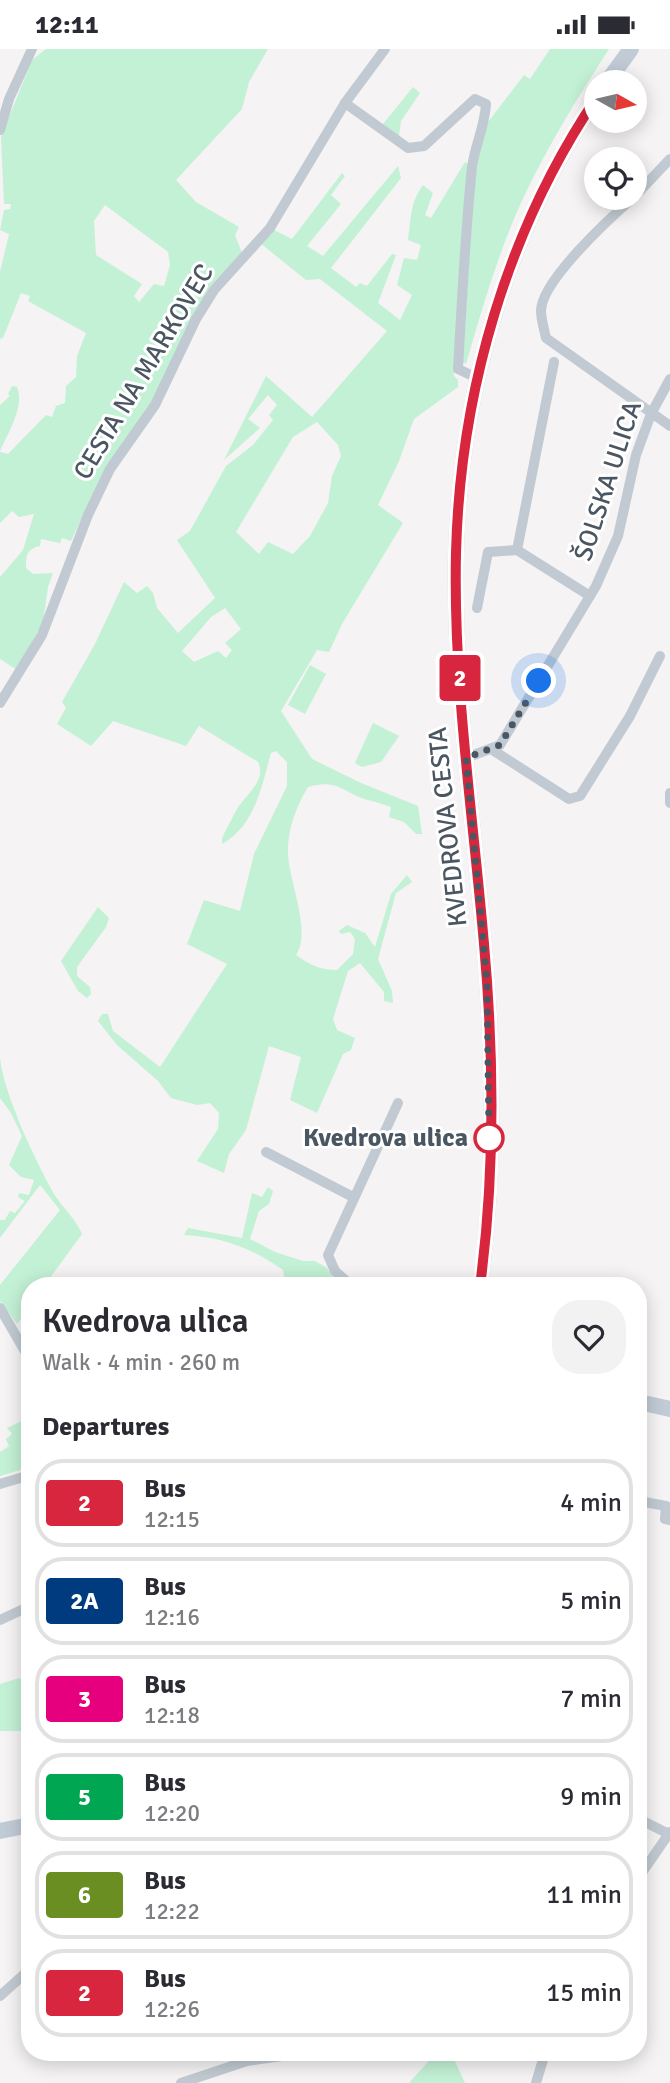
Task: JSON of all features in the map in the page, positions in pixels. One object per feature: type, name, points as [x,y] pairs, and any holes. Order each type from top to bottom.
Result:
[{"type":"street","points":[[0,129],[9,99],[32,49]]},
{"type":"street","name":"CESTA NA MARKOVEC","points":[[0,703],[42,635],[88,515],[110,469],[155,405],[172,364],[215,290],[277,217],[345,103],[385,49]]},
{"type":"street","points":[[616,70],[631,49]]},
{"type":"street","points":[[345,103],[408,148],[424,146],[475,99],[486,104],[485,117],[475,143],[464,241],[458,369],[477,378]]},
{"type":"street","name":"KVEDROVA CESTA","points":[[481,1277],[488,1191],[489,1022],[466,758],[457,617],[456,551],[469,417],[477,378],[507,278],[530,216],[564,146],[584,116]]},
{"type":"street","points":[[647,183],[670,159]]},
{"type":"street","points":[[619,210],[602,224],[557,277],[540,309],[546,338],[670,426]]},
{"type":"street","points":[[517,550],[554,362]]},
{"type":"street","name":"ŠOLSKA ULICA","points":[[466,758],[500,745],[590,596],[618,536],[636,454],[651,414],[670,379]]},
{"type":"street","points":[[477,608],[488,552],[517,550],[590,596]]},
{"type":"street","points":[[491,749],[569,799],[580,796],[630,716],[660,656]]},
{"type":"street","points":[[670,793],[670,803]]},
{"type":"street","points":[[342,1277],[335,1271],[328,1255],[398,1103]]},
{"type":"street","points":[[266,1152],[353,1197]]},
{"type":"street","points":[[0,1308],[21,1344]]},
{"type":"street","points":[[647,1404],[670,1409]]},
{"type":"street","points":[[0,1484],[21,1478]]},
{"type":"street","points":[[647,1502],[666,1506],[665,1519],[670,1520]]},
{"type":"street","points":[[0,1620],[21,1610]]},
{"type":"street","points":[[647,1823],[669,1833],[647,1865]]},
{"type":"street","points":[[0,1831],[21,1827]]},
{"type":"street","points":[[0,1996],[21,1977]]},
{"type":"street","points":[[181,2083],[233,2061]]},
{"type":"street","points":[[536,2083],[543,2061]]},
{"type":"green space","points":[[46,49],[268,49],[249,82],[242,109],[176,180],[196,202],[239,227],[235,235],[242,253],[189,325],[154,398],[105,469],[71,541],[62,538],[60,543],[41,539],[40,546],[28,553],[26,568],[33,574],[53,573],[43,622],[17,670],[0,659],[0,577],[23,550],[34,514],[19,517],[12,511],[0,523],[0,452],[8,454],[46,415],[52,417],[56,406],[65,403],[66,386],[76,377],[77,356],[86,333],[28,301],[30,296],[21,293],[3,338],[0,339],[0,272],[9,234],[0,230],[4,210],[10,209],[11,204],[4,204],[1,137],[32,60]],"holes":[[[105,205],[168,252],[170,265],[164,286],[154,284],[139,302],[134,296],[142,284],[96,255],[94,221]]]},
{"type":"green space","points":[[550,49],[609,49],[596,70],[584,70],[584,89],[537,170],[518,209],[493,275],[466,364],[463,362],[473,195],[482,130],[524,75],[530,79]]},
{"type":"green space","points":[[413,87],[420,93],[401,121],[399,136],[383,124]]},
{"type":"green space","points":[[465,162],[469,165],[454,376],[458,380],[458,387],[414,419],[399,461],[378,505],[403,523],[342,624],[329,652],[317,650],[281,711],[312,759],[418,806],[422,834],[416,834],[404,822],[389,817],[391,807],[359,797],[334,785],[308,787],[296,811],[289,836],[289,865],[302,933],[296,955],[315,966],[337,970],[353,954],[355,939],[350,932],[341,934],[339,931],[347,925],[365,933],[375,947],[391,894],[407,875],[412,882],[396,893],[378,959],[392,991],[393,1003],[384,1001],[384,992],[360,963],[348,971],[333,1019],[337,1030],[355,1038],[351,1050],[343,1054],[317,1113],[290,1100],[301,1057],[269,1046],[246,1130],[229,1154],[224,1173],[197,1161],[218,1129],[219,1113],[210,1103],[197,1105],[171,1098],[158,1081],[117,1045],[98,1021],[102,1014],[108,1014],[113,1031],[160,1067],[227,964],[187,944],[204,900],[240,911],[254,854],[287,786],[287,762],[276,751],[271,753],[250,816],[233,836],[222,844],[222,838],[237,809],[258,781],[258,762],[199,726],[186,746],[113,721],[91,746],[57,724],[66,708],[62,702],[95,644],[124,582],[137,593],[147,586],[153,593],[157,608],[178,633],[215,598],[177,540],[190,531],[226,466],[253,445],[273,420],[269,415],[277,405],[268,395],[248,419],[260,428],[224,460],[266,376],[312,417],[387,331],[320,279],[306,280],[260,243],[272,229],[292,239],[342,173],[345,176],[331,195],[341,204],[307,246],[323,256],[398,166],[401,178],[331,268],[356,287],[360,283],[367,286],[392,254],[396,255],[378,303],[400,320],[412,295],[397,285],[404,258],[417,260],[421,245],[408,240],[413,205],[423,185],[433,193],[425,215],[431,218]],"holes":[[[317,422],[338,445],[341,456],[332,476],[328,503],[310,536],[293,554],[268,542],[259,554],[236,532],[293,437]],[[225,608],[241,629],[225,643],[232,650],[226,658],[218,651],[194,662],[182,651],[211,617]]]},
{"type":"green space","points":[[12,386],[17,387],[19,402],[15,419],[0,451],[0,405],[10,396],[8,394]]},
{"type":"green space","points":[[310,665],[326,674],[305,714],[288,705]]},
{"type":"green space","points":[[373,723],[399,736],[381,762],[362,767],[355,763]]},
{"type":"green space","points":[[98,907],[109,918],[106,927],[77,967],[77,976],[90,987],[91,994],[87,998],[78,991],[61,961]]},
{"type":"green space","points":[[0,1058],[7,1090],[30,1146],[54,1194],[82,1234],[51,1277],[21,1277],[21,1318],[17,1324],[0,1301],[0,1285],[60,1210],[40,1185],[0,1238],[0,1220],[5,1220],[10,1211],[15,1213],[25,1201],[18,1197],[19,1193],[29,1195],[34,1180],[21,1177],[9,1165],[22,1136],[0,1098]]},
{"type":"green space","points":[[268,1187],[273,1191],[269,1204],[259,1211],[250,1239],[275,1252],[303,1261],[315,1261],[327,1268],[334,1277],[284,1277],[283,1270],[248,1250],[224,1241],[184,1235],[188,1228],[242,1238],[252,1193],[262,1197]]},
{"type":"green space","points":[[21,1421],[21,1470],[0,1476],[0,1452],[9,1446],[6,1439],[12,1434],[7,1428]]},
{"type":"green space","points":[[21,1680],[21,1731],[0,1731],[0,1684]]},
{"type":"green space","points":[[429,2061],[455,2061],[465,2083],[409,2083]]},
{"type":"bus line","name":"2","points":[[481,1277],[488,1191],[489,1022],[485,946],[462,716],[456,551],[469,417],[482,354],[530,216],[564,146],[584,116]]},
{"type":"place","name":"Kvedrova ulica","points":[[489,1138]]},
{"type":"route","points":[[489,1138],[489,1022],[485,946],[466,758],[500,745],[539,681]]}]
